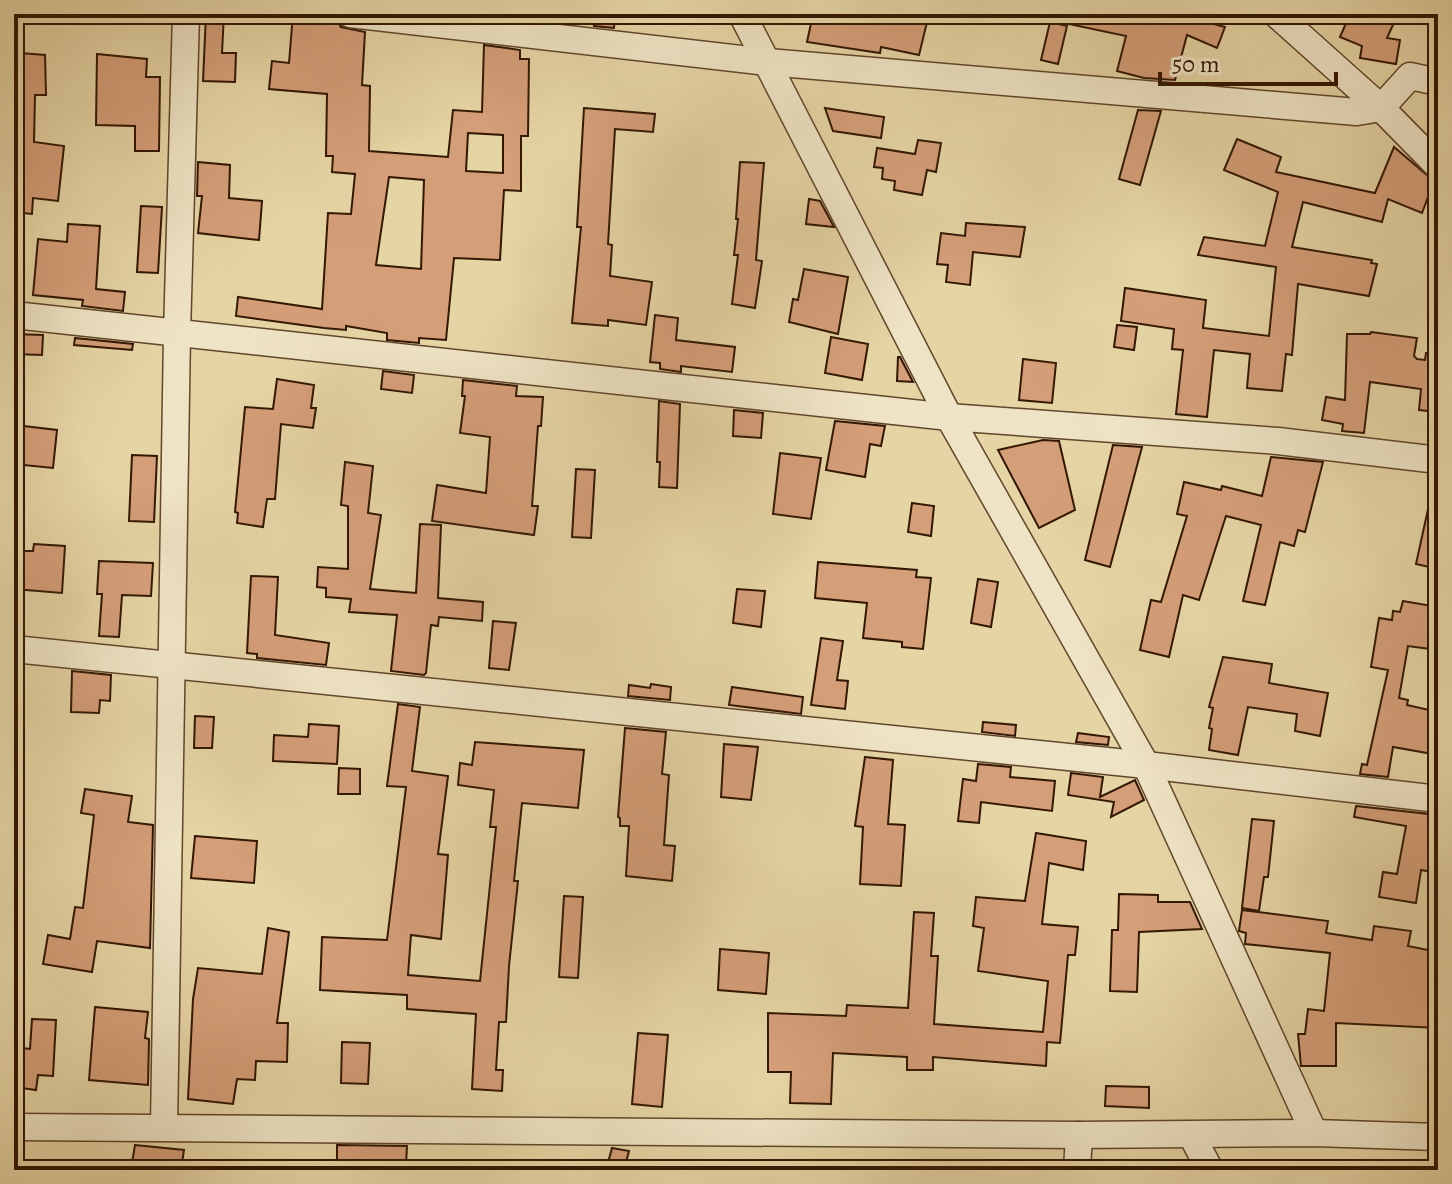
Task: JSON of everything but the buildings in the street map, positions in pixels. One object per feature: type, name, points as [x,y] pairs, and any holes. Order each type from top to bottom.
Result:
[{"type":"street","points":[[164,1127],[177,334],[186,14]]},
{"type":"street","points":[[350,14],[768,62],[1357,112],[1381,108],[1410,76],[1438,82]]},
{"type":"street","points":[[742,14],[949,417],[1146,765],[1314,1133]]},
{"type":"street","points":[[1276,14],[1381,108],[1438,166]]},
{"type":"street","points":[[14,315],[949,417],[1278,441],[1438,460]]},
{"type":"street","points":[[14,649],[1146,765],[1438,799]]},
{"type":"street","points":[[14,1127],[1192,1136],[1314,1133],[1438,1137]]},
{"type":"street","points":[[1077,1170],[1079,1135]]},
{"type":"street","points":[[1192,1136],[1210,1170]]}]
